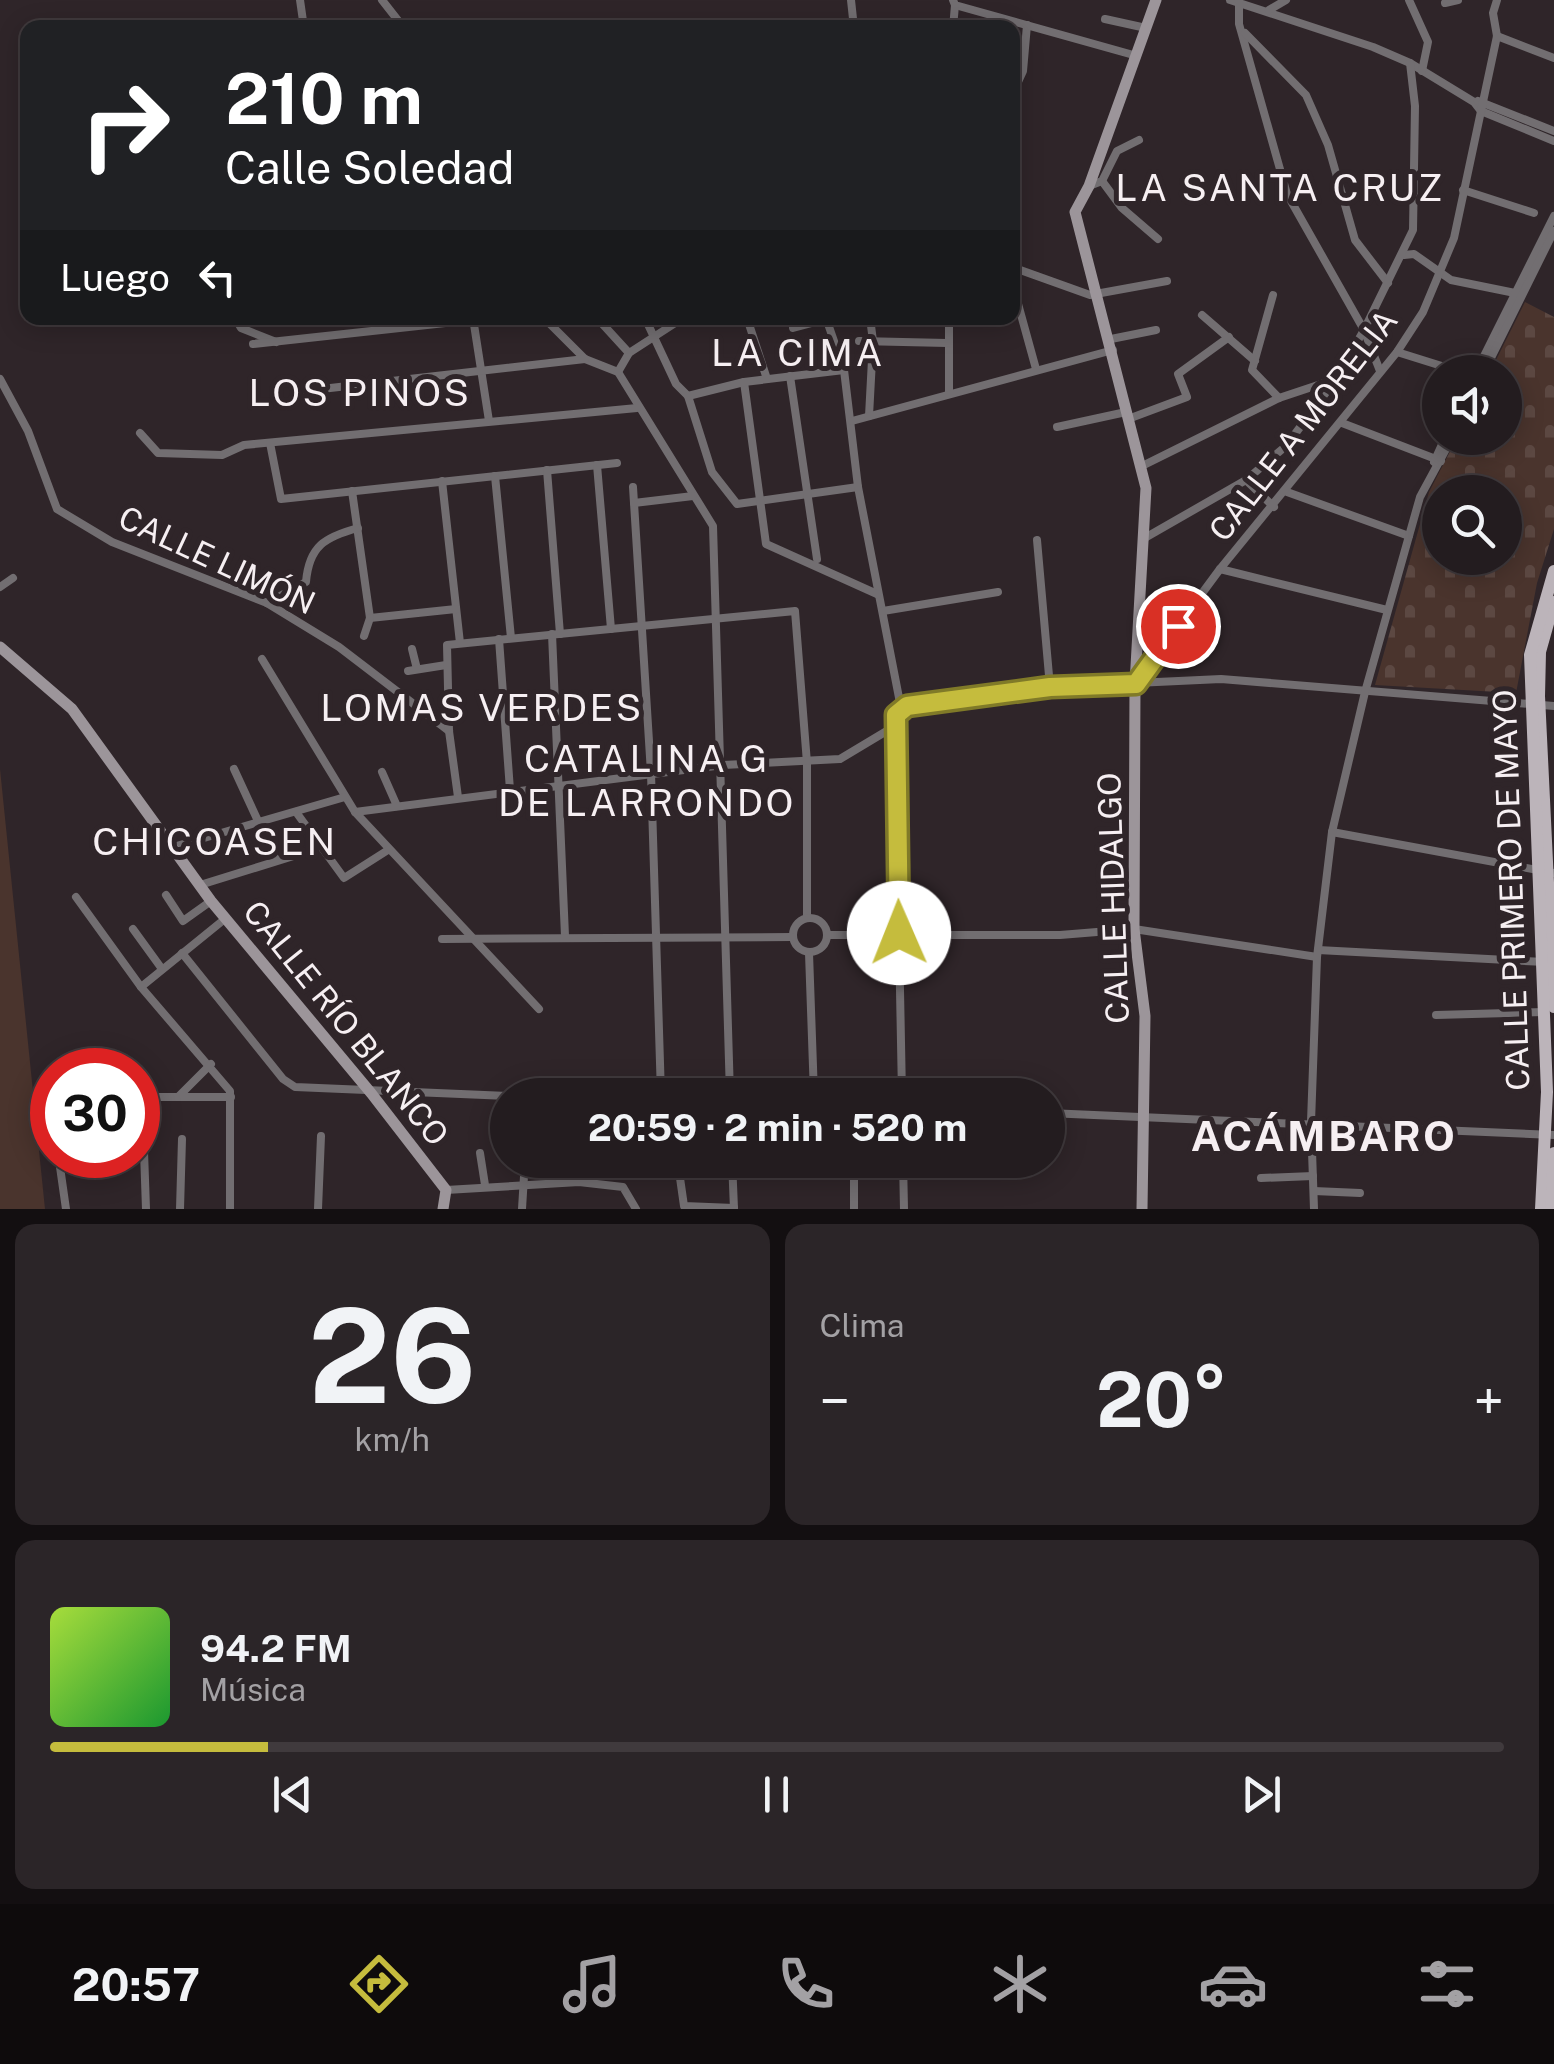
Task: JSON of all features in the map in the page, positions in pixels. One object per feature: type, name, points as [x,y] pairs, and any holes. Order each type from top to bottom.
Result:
[{"type":"main road","name":"CALLE PRIMERO DE MAYO","points":[[1541,1209],[1550,1135],[1551,1011],[1533,640],[1554,572]]},
{"type":"main road","name":"CALLE PRIMERO DE MAYO","points":[[1536,701],[1540,652],[1554,602]]},
{"type":"main road","points":[[1551,1209],[1554,1153]]},
{"type":"street","points":[[382,0],[398,20]]},
{"type":"street","name":"CALLE HIDALGO","points":[[1142,1209],[1145,1016],[1134,929],[1136,684],[1146,488],[1075,212],[1096,183],[1156,0]]},
{"type":"street","points":[[1268,11],[1286,0]]},
{"type":"street","points":[[1409,0],[1428,42],[1422,71]]},
{"type":"street","points":[[1445,2],[1458,0]]},
{"type":"street","name":"CALLE A MORELIA","points":[[1136,684],[1220,568],[1287,492],[1398,352],[1441,276],[1454,238],[1481,111],[1478,101],[1497,36],[1493,13],[1497,0]]},
{"type":"street","points":[[1380,371],[1364,330],[1287,194],[1235,1],[1410,63],[1554,141]]},
{"type":"street","points":[[954,2],[1011,20]]},
{"type":"street","points":[[1105,19],[1146,28]]},
{"type":"street","points":[[1020,23],[1138,56]]},
{"type":"street","points":[[1239,24],[1306,95],[1328,145],[1355,240],[1388,283]]},
{"type":"street","points":[[1020,78],[1027,25]]},
{"type":"street","points":[[1497,36],[1554,58]]},
{"type":"street","points":[[1143,539],[1246,480],[1286,446],[1336,379],[1364,330],[1404,254],[1412,230],[1416,157],[1410,63]]},
{"type":"street","points":[[1481,111],[1554,131]]},
{"type":"street","points":[[1138,140],[1117,151],[1096,183],[1158,239]]},
{"type":"street","points":[[1462,190],[1534,213]]},
{"type":"street","points":[[1484,355],[1553,219]]},
{"type":"street","points":[[1492,355],[1554,231]]},
{"type":"street","points":[[1404,254],[1414,254],[1441,276],[1515,293]]},
{"type":"street","points":[[1020,269],[1090,294],[1167,281]]},
{"type":"street","points":[[1254,365],[1273,295]]},
{"type":"street","points":[[1020,311],[1036,370]]},
{"type":"street","points":[[1202,315],[1229,338],[1279,398]]},
{"type":"street","points":[[239,325],[276,342]]},
{"type":"street","points":[[253,344],[416,325]]},
{"type":"street","points":[[475,325],[488,422]]},
{"type":"street","points":[[551,325],[585,359]]},
{"type":"street","points":[[603,325],[628,355]]},
{"type":"street","points":[[649,325],[676,384],[688,396],[712,472],[737,504],[858,486]]},
{"type":"street","points":[[619,370],[628,355],[669,325]]},
{"type":"street","points":[[749,325],[767,378]]},
{"type":"street","points":[[792,328],[802,325]]},
{"type":"street","points":[[828,325],[844,370],[858,486],[902,708]]},
{"type":"street","points":[[869,416],[874,342],[871,325]]},
{"type":"street","points":[[948,325],[949,394]]},
{"type":"street","points":[[852,421],[1036,370],[1156,330]]},
{"type":"street","points":[[1057,426],[1127,416],[1187,397],[1178,374],[1229,338]]},
{"type":"street","points":[[858,341],[947,343]]},
{"type":"street","points":[[1398,352],[1422,360]]},
{"type":"street","points":[[304,391],[585,359],[619,370],[637,408],[713,526],[730,1078]]},
{"type":"street","points":[[688,396],[767,378],[844,370]]},
{"type":"street","points":[[790,376],[818,559]]},
{"type":"street","name":"CALLE LIMÓN","points":[[0,379],[28,431],[57,509],[148,558],[267,603],[339,647],[449,731]]},
{"type":"street","points":[[1140,467],[1279,398],[1336,379]]},
{"type":"street","points":[[744,382],[766,544],[877,594]]},
{"type":"street","points":[[140,433],[158,453],[222,456],[244,446],[637,408]]},
{"type":"street","points":[[1342,423],[1438,459]]},
{"type":"street","points":[[270,443],[281,499],[617,463]]},
{"type":"street","points":[[1314,1209],[1312,1122],[1318,954],[1332,832],[1408,536],[1420,496],[1439,455]]},
{"type":"street","points":[[1438,459],[1441,455]]},
{"type":"street","points":[[598,465],[611,629]]},
{"type":"street","points":[[546,470],[556,634],[565,936]]},
{"type":"street","points":[[494,476],[511,638]]},
{"type":"street","points":[[1246,480],[1274,507]]},
{"type":"street","points":[[442,481],[460,643]]},
{"type":"street","points":[[632,487],[651,773],[660,1078]]},
{"type":"street","points":[[352,491],[370,618],[364,636]]},
{"type":"street","points":[[1287,492],[1408,536]]},
{"type":"street","points":[[634,503],[694,496]]},
{"type":"street","points":[[267,603],[306,582],[308,558],[327,536],[358,528]]},
{"type":"street","points":[[1037,540],[1050,687]]},
{"type":"street","points":[[1220,568],[1387,610]]},
{"type":"street","points":[[0,587],[13,578]]},
{"type":"street","points":[[883,612],[998,592]]},
{"type":"street","points":[[370,618],[456,608]]},
{"type":"street","points":[[458,797],[449,731],[446,645],[794,612],[807,763],[807,918]]},
{"type":"street","points":[[500,640],[510,790]]},
{"type":"street","name":"CALLE RÍO BLANCO","points":[[0,647],[72,709],[211,902],[371,1093],[446,1190],[443,1209]]},
{"type":"street","points":[[412,649],[412,670],[446,665]]},
{"type":"street","points":[[262,659],[355,812],[539,1009]]},
{"type":"street","points":[[902,1078],[896,715],[902,708],[1050,687],[1221,679],[1536,701],[1554,696]]},
{"type":"street","points":[[355,812],[723,764],[840,759],[896,726]]},
{"type":"street","points":[[234,769],[250,796],[256,824],[276,860]]},
{"type":"street","points":[[382,772],[397,806]]},
{"type":"street","points":[[174,846],[345,797]]},
{"type":"street","points":[[296,812],[344,878],[388,850]]},
{"type":"street","points":[[1332,832],[1547,872]]},
{"type":"street","points":[[199,885],[300,854]]},
{"type":"street","points":[[166,894],[183,922],[211,902]]},
{"type":"street","points":[[76,898],[141,988],[212,1064],[231,1097],[230,1209]]},
{"type":"street","points":[[141,988],[226,918]]},
{"type":"street","points":[[807,918],[821,922],[828,935],[823,948],[809,953],[798,948],[792,937],[796,925],[807,918]]},
{"type":"street","points":[[133,928],[162,968]]},
{"type":"street","points":[[828,935],[1060,935],[1134,929],[1318,954],[1550,962]]},
{"type":"street","points":[[442,939],[792,937]]},
{"type":"street","points":[[182,953],[283,1079],[295,1086],[371,1093],[490,1096]]},
{"type":"street","points":[[809,953],[813,1078]]},
{"type":"street","points":[[1436,1016],[1551,1011]]},
{"type":"street","points":[[178,1097],[212,1064]]},
{"type":"street","points":[[160,1097],[231,1097]]},
{"type":"street","points":[[1065,1113],[1550,1135]]},
{"type":"street","points":[[318,1209],[321,1136]]},
{"type":"street","points":[[180,1209],[182,1140]]},
{"type":"street","points":[[480,1154],[485,1185]]},
{"type":"street","points":[[1261,1178],[1314,1176]]},
{"type":"street","points":[[62,1178],[66,1209]]},
{"type":"street","points":[[145,1178],[146,1209]]},
{"type":"street","points":[[522,1209],[524,1178]]},
{"type":"street","points":[[680,1178],[684,1206],[734,1208],[733,1178]]},
{"type":"street","points":[[854,1178],[854,1209]]},
{"type":"street","points":[[904,1178],[904,1209]]},
{"type":"street","points":[[446,1190],[580,1182],[622,1188],[636,1209]]},
{"type":"street","points":[[1314,1191],[1360,1193]]},
{"type":"green space","points":[[1525,302],[1554,317],[1554,529],[1537,583],[1516,693],[1375,685],[1422,517],[1422,575],[1522,575],[1522,475],[1438,475],[1448,455],[1522,455],[1522,355],[1498,355]]},
{"type":"green space","points":[[0,769],[30,1062],[30,1178],[42,1178],[45,1209],[0,1209]]},
{"type":"district","name":"LA SANTA CRUZ","points":[[1280,187]]},
{"type":"district","name":"LA CIMA","points":[[798,352]]},
{"type":"district","name":"LOS PINOS","points":[[360,392]]},
{"type":"district","name":"LOMAS VERDES","points":[[482,707]]},
{"type":"district","name":"CATALINA G DE LARRONDO","points":[[647,780]]},
{"type":"district","name":"CHICOASEN","points":[[215,841]]},
{"type":"district","name":"ACÁMBARO","points":[[1324,1135]]},
{"type":"route","points":[[899,933],[896,715],[902,708],[1050,687],[1136,684],[1178,626]]}]
